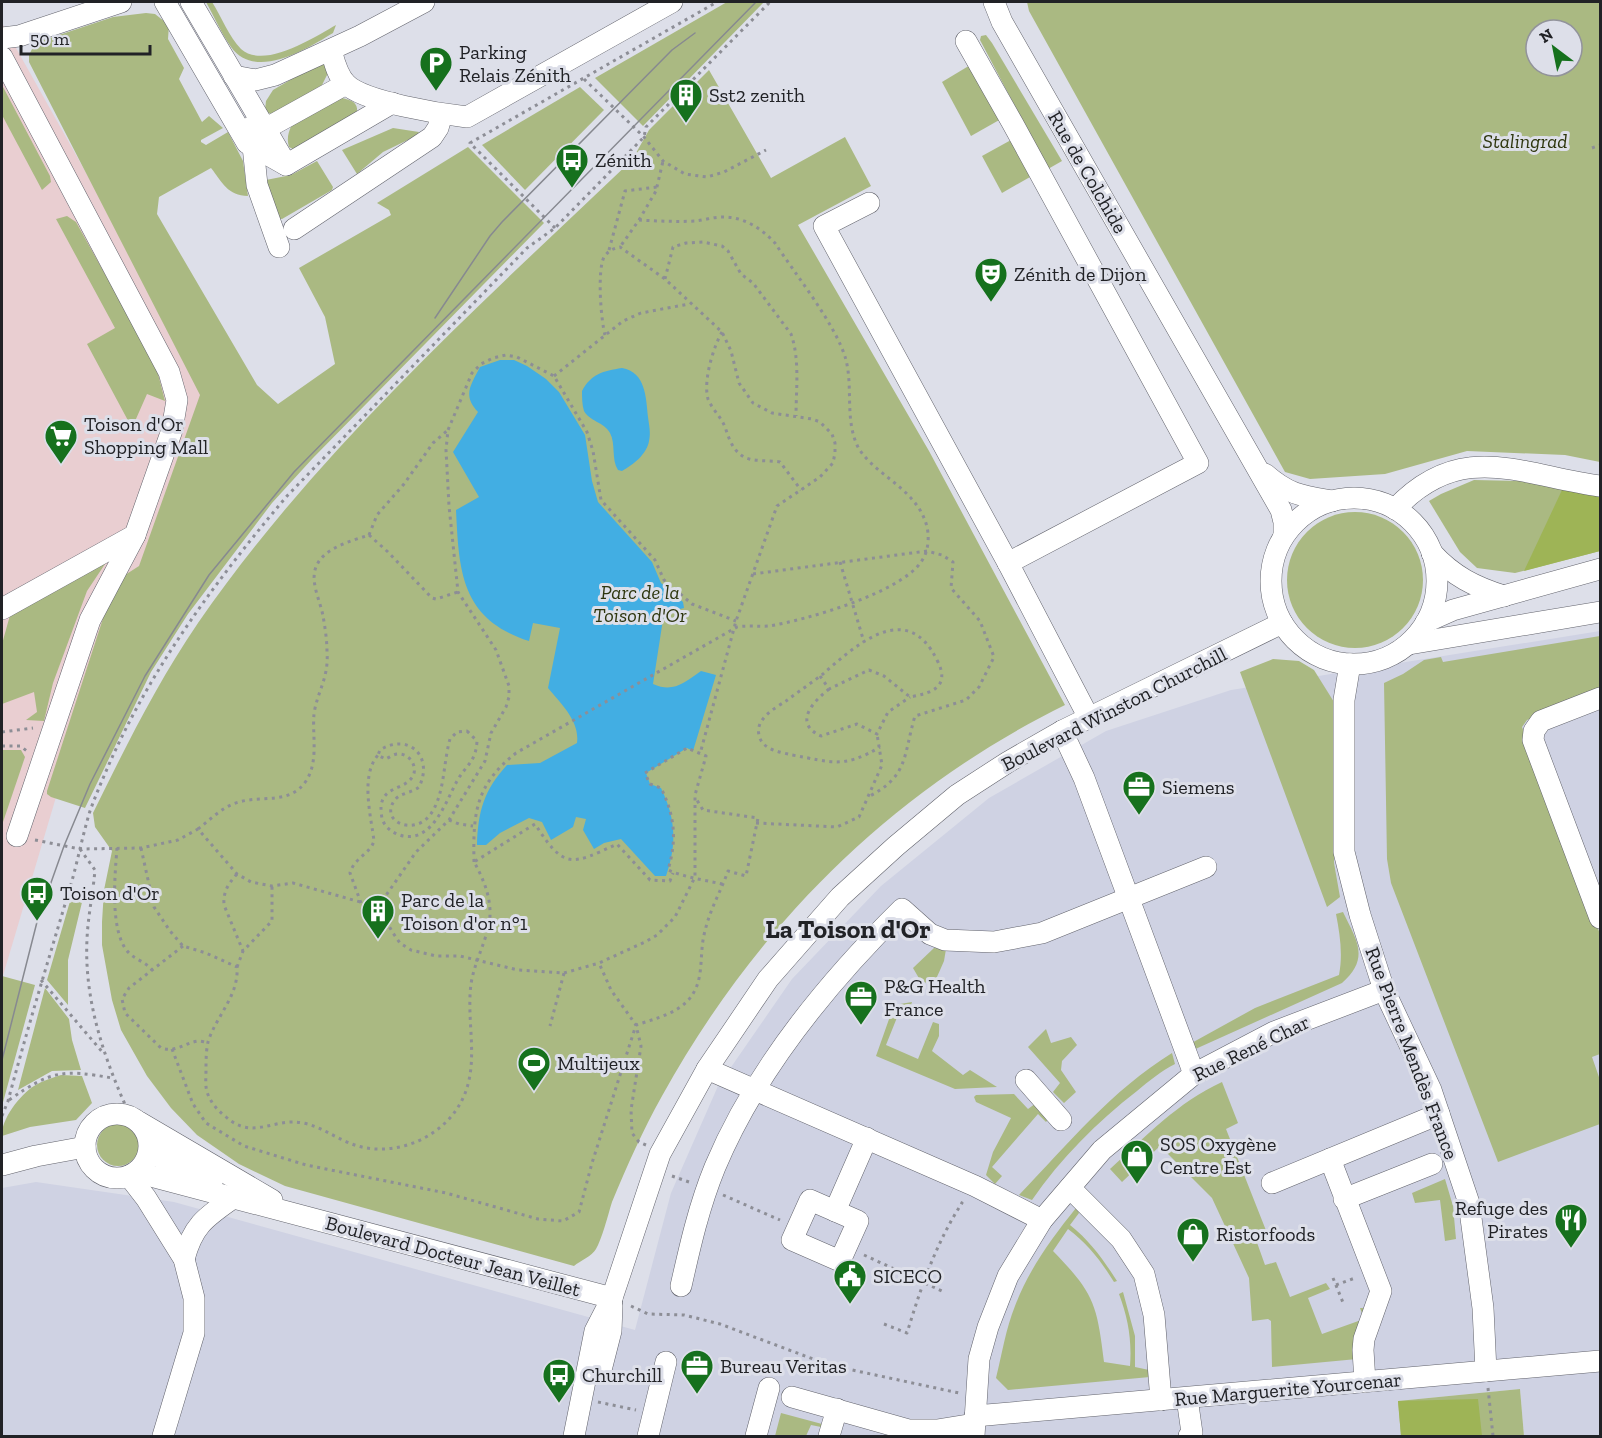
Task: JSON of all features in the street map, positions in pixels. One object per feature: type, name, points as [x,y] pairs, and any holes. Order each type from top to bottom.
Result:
[{"type":"street","points":[[2,38],[19,36],[122,2]]},
{"type":"street","points":[[165,2],[236,123],[259,138],[286,165],[392,103]]},
{"type":"street","points":[[191,2],[234,76],[259,138],[257,185],[279,247]]},
{"type":"street","points":[[234,76],[255,80],[275,75],[331,50],[424,2]]},
{"type":"street","points":[[331,50],[336,69],[346,84],[359,92],[392,103],[441,114],[467,117],[672,2]]},
{"type":"street","name":"Rue de Colchide","points":[[994,2],[1008,32],[1281,510],[1284,535]]},
{"type":"street","points":[[966,41],[1198,462],[1008,563]]},
{"type":"street","points":[[2,57],[169,372],[177,400],[172,430],[135,535],[90,620],[17,836]]},
{"type":"street","points":[[259,138],[346,84]]},
{"type":"street","points":[[294,229],[432,137],[438,128],[441,114]]},
{"type":"street","points":[[869,202],[824,226],[1008,563],[1089,718]]},
{"type":"street","name":"Rue de Colchide","points":[[1257,466],[1281,488],[1301,496],[1332,501]]},
{"type":"street","points":[[1395,509],[1409,494],[1427,482],[1444,474],[1481,466],[1505,467],[1600,486]]},
{"type":"street","points":[[1432,553],[1437,578],[1435,598],[1426,622],[1408,644],[1391,656],[1371,663],[1350,664],[1323,658],[1299,644],[1282,623],[1273,599],[1271,573],[1284,535],[1296,521],[1310,511],[1332,501],[1356,498],[1380,502],[1395,509],[1420,531],[1432,553],[1445,567],[1478,588],[1504,596]]},
{"type":"street","points":[[2,609],[135,535]]},
{"type":"street","points":[[1426,622],[1453,610],[1600,569]]},
{"type":"street","points":[[1408,644],[1600,612]]},
{"type":"street","name":"Boulevard Winston Churchill","points":[[574,1437],[595,1331],[612,1298],[657,1162],[707,1069],[768,979],[840,897],[957,795],[1062,731],[1282,623]]},
{"type":"street","name":"Rue Pierre Mendès France","points":[[1350,664],[1344,700],[1344,852],[1360,915],[1384,990],[1431,1090],[1469,1203],[1483,1308],[1486,1371]]},
{"type":"street","points":[[1600,698],[1541,721],[1534,731],[1533,740],[1600,918]]},
{"type":"street","points":[[1062,731],[1084,778],[1194,1074]]},
{"type":"street","points":[[681,1286],[695,1226],[715,1167],[738,1120],[777,1056],[815,1004],[902,909],[930,934],[945,940],[994,942],[1042,933],[1206,867]]},
{"type":"street","name":"Rue René Char","points":[[975,1418],[979,1359],[988,1327],[1008,1276],[1042,1220],[1102,1150],[1194,1074],[1274,1032],[1384,990]]},
{"type":"street","points":[[707,1069],[975,1186],[1042,1220]]},
{"type":"street","points":[[1026,1080],[1061,1120]]},
{"type":"street","points":[[119,1113],[134,1119],[148,1136],[149,1152],[146,1160],[132,1174],[119,1178],[99,1173],[92,1166],[85,1148],[86,1137],[91,1127],[99,1119],[109,1114],[119,1113]]},
{"type":"street","points":[[1272,1183],[1439,1114]]},
{"type":"street","name":"Boulevard Docteur Jean Veillet","points":[[134,1119],[295,1213]]},
{"type":"street","points":[[835,1211],[867,1138]]},
{"type":"street","points":[[2,1165],[36,1156],[85,1148]]},
{"type":"street","name":"Boulevard Docteur Jean Veillet","points":[[149,1152],[259,1204]]},
{"type":"street","points":[[1330,1159],[1382,1290],[1364,1339],[1365,1382]]},
{"type":"street","points":[[1344,1199],[1432,1164]]},
{"type":"street","points":[[132,1174],[184,1259],[194,1298],[194,1333],[163,1437]]},
{"type":"street","name":"Boulevard Docteur Jean Veillet","points":[[132,1174],[295,1213],[612,1298]]},
{"type":"street","points":[[1070,1188],[1121,1239],[1144,1274],[1154,1315],[1161,1400]]},
{"type":"street","points":[[184,1259],[189,1239],[198,1225],[233,1198]]},
{"type":"street","points":[[810,1200],[835,1211],[858,1221],[840,1262],[792,1240],[810,1200]]},
{"type":"street","name":"Boulevard Winston Churchill","points":[[586,1437],[611,1330],[612,1298]]},
{"type":"street","name":"Rue Marguerite Yourcenar","points":[[792,1397],[909,1430],[937,1430],[975,1418],[1600,1360]]},
{"type":"street","points":[[648,1437],[666,1362]]},
{"type":"street","points":[[756,1437],[769,1388]]},
{"type":"street","points":[[1187,1398],[1191,1433],[1189,1437]]},
{"type":"street","points":[[829,1437],[837,1409]]},
{"type":"path","points":[[555,228],[471,143],[717,2]]},
{"type":"path","points":[[2,1116],[90,810],[131,721],[191,619],[286,496],[527,248],[555,228],[644,137],[646,127],[770,2]]},
{"type":"path","points":[[565,62],[644,137],[663,161],[685,174],[707,177],[724,172],[766,150]]},
{"type":"path","points":[[1592,147],[1600,145]]},
{"type":"path","points":[[609,252],[620,247],[639,220],[657,187],[663,161]]},
{"type":"path","points":[[605,335],[600,313],[603,263],[609,252],[622,210],[625,191],[657,187]]},
{"type":"path","points":[[272,886],[273,921],[243,951],[237,967],[238,980],[208,1043],[207,1092],[214,1107],[236,1125],[256,1129],[299,1122],[315,1126],[346,1142],[360,1146],[378,1149],[412,1144],[438,1129],[448,1119],[460,1102],[468,1082],[472,1062],[470,992],[477,960],[488,930],[489,904],[488,891],[474,862],[473,826],[483,792],[501,766],[516,753],[734,630],[748,625],[766,626],[787,622],[852,603],[912,573],[923,559],[927,550],[927,529],[920,510],[901,488],[866,456],[856,442],[850,415],[845,357],[826,320],[775,243],[758,228],[735,218],[722,217],[673,222],[639,220]]},
{"type":"path","points":[[664,279],[673,248],[686,243],[703,242],[722,246],[728,251],[741,274],[753,283],[790,334],[794,344],[796,364],[796,416]]},
{"type":"path","points":[[620,247],[664,279],[722,332],[731,351],[739,383],[753,403],[772,413],[812,419],[826,426],[835,443],[832,463],[820,477],[777,506],[736,621],[700,754]]},
{"type":"path","points":[[554,376],[623,321],[641,313],[689,304]]},
{"type":"path","points":[[722,332],[715,345],[707,391],[713,408],[724,424],[729,440],[741,455],[748,459],[780,462],[801,489]]},
{"type":"path","points":[[378,907],[416,852],[449,820],[485,761],[491,733],[509,697],[509,686],[496,650],[458,592],[449,506],[446,450],[448,430],[472,373],[487,361],[506,355],[517,357],[554,376],[587,432],[593,451],[601,500],[655,560],[664,579],[693,604],[736,621]]},
{"type":"path","points":[[80,849],[141,848],[178,840],[198,830],[222,809],[239,802],[289,795],[297,791],[309,776],[315,749],[315,712],[326,677],[328,654],[314,582],[315,567],[321,557],[330,551],[369,535],[377,515],[404,484],[433,443],[448,430]]},
{"type":"path","points":[[369,535],[432,598],[436,599],[458,592]]},
{"type":"path","points":[[753,573],[927,550],[942,555],[952,562],[951,588],[980,621],[994,657],[979,687],[966,700],[915,716],[903,766],[886,788],[868,797]]},
{"type":"path","points":[[840,562],[864,642]]},
{"type":"path","points":[[756,823],[837,827],[859,818],[882,765],[880,747],[877,734],[888,712],[910,697],[930,693],[941,682],[940,666],[928,646],[908,630],[899,628],[878,634],[841,657],[820,676],[767,714],[759,729],[763,743],[778,752],[838,763],[866,755],[880,747]]},
{"type":"path","points":[[877,734],[857,724],[825,736],[813,732],[808,724],[808,712],[812,704],[829,689],[869,670],[884,676],[910,697]]},
{"type":"path","points":[[820,676],[829,689]]},
{"type":"path","points":[[2,732],[29,727],[52,732]]},
{"type":"path","points":[[361,903],[350,873],[356,861],[373,846],[368,798],[369,775],[373,760],[380,750],[386,746],[398,744],[413,748],[422,758],[425,772],[419,788],[398,797],[392,806],[392,814],[397,822],[405,826],[412,826],[425,820],[437,801],[450,739],[457,732],[467,731],[477,741],[473,760],[459,778],[438,818],[428,828],[407,837],[389,830],[382,819],[381,808],[387,792],[406,783],[412,777],[413,764],[403,754],[385,759],[378,755]]},
{"type":"path","points":[[198,830],[237,874],[251,882],[272,886],[293,883],[378,907],[393,933],[406,947],[436,956],[460,956],[518,970],[564,973],[622,954],[657,935],[675,917],[695,877],[694,795],[706,756],[687,748],[645,773],[650,784],[661,788],[670,807],[674,851],[668,870],[674,873],[695,877],[722,884]]},
{"type":"path","points":[[636,1025],[679,1008],[689,1001],[695,992],[700,974],[704,933],[722,884],[728,871],[746,876],[758,819],[703,810],[694,795]]},
{"type":"path","points":[[449,820],[473,826]]},
{"type":"path","points":[[474,862],[535,824],[551,848],[566,859],[585,859],[617,844],[650,880],[670,881],[674,873]]},
{"type":"path","points":[[117,848],[115,883],[118,931],[129,953],[152,970]]},
{"type":"path","points":[[141,848],[154,908],[164,923],[183,946],[206,953],[237,967]]},
{"type":"path","points":[[80,849],[95,870],[87,938],[88,989],[94,1020],[113,1078],[134,1119]]},
{"type":"path","points":[[237,874],[227,884],[223,899],[243,951]]},
{"type":"path","points":[[183,946],[125,993],[122,999],[124,1010],[157,1044],[167,1050],[197,1041],[208,1043]]},
{"type":"path","points":[[599,963],[611,990],[636,1025],[641,1046],[630,1110],[632,1133],[657,1162],[708,1188],[798,1228]]},
{"type":"path","points":[[550,1026],[564,973]]},
{"type":"path","points":[[41,980],[105,1055]]},
{"type":"path","points":[[172,1049],[193,1104],[206,1123],[244,1146],[306,1165],[446,1193],[538,1220],[563,1221],[579,1212],[592,1163],[636,1025]]},
{"type":"path","points":[[8,1101],[44,1078],[61,1072],[80,1072],[113,1078]]},
{"type":"path","points":[[884,1324],[907,1333],[923,1282],[940,1240],[962,1203],[953,1198]]},
{"type":"path","points":[[847,1247],[944,1292]]},
{"type":"path","points":[[1333,1278],[1344,1305]]},
{"type":"path","points":[[612,1298],[648,1314],[684,1315],[720,1324],[830,1365],[945,1391],[975,1418]]},
{"type":"path","points":[[1486,1371],[1493,1437]]},
{"type":"path","points":[[593,1401],[653,1414]]},
{"type":"shaded area","points":[[2,23],[215,403],[59,787],[2,979]]},
{"type":"shaded area","points":[[1600,631],[1600,1436],[1524,1436],[1520,1389],[1398,1401],[1401,1436],[2,1436],[2,1188],[36,1182],[174,1202],[635,1330],[671,1193],[718,1086],[792,979],[881,886],[989,798],[1106,731],[1231,690]]},
{"type":"green space","points":[[206,2],[212,2],[237,44],[251,54],[263,56],[276,54],[316,37],[336,25],[333,33],[296,53],[267,62],[253,61],[241,57],[231,47]]},
{"type":"green space","points":[[727,2],[764,2],[643,126],[595,78]]},
{"type":"green space","name":"Stalingrad","points":[[1027,2],[1600,2],[1600,462],[1565,455],[1467,451],[1385,474],[1310,479],[1285,472],[1029,11]]},
{"type":"green space","points":[[155,14],[169,25],[168,39],[184,68],[179,79],[202,122],[209,116],[223,128],[201,142],[206,145],[228,132],[243,161],[248,196],[230,191],[211,168],[159,197],[157,214],[257,385],[278,404],[335,364],[325,317],[299,268],[391,215],[389,210],[377,203],[468,147],[544,223],[313,458],[272,503],[188,614],[151,672],[85,808],[51,797],[47,791],[109,600],[125,575],[139,566],[200,395],[29,62],[29,55],[35,43],[113,17]]},
{"type":"green space","points":[[986,35],[1062,161],[1048,169],[980,40],[981,36]]},
{"type":"green space","points":[[321,62],[327,65],[328,73],[322,85],[273,114],[267,113],[266,101],[273,90]]},
{"type":"green space","points":[[972,64],[1001,119],[971,136],[942,82]]},
{"type":"green space","name":"Parc de la Toison d'Or","points":[[709,70],[771,178],[845,137],[871,186],[798,225],[929,451],[1065,705],[1002,740],[942,778],[886,822],[834,869],[785,920],[740,975],[699,1034],[662,1096],[629,1162],[596,1249],[574,1266],[285,1186],[239,1164],[197,1135],[171,1108],[147,1076],[121,1030],[112,1000],[102,945],[104,890],[112,851],[95,827],[93,813],[142,716],[183,646],[245,559],[295,497],[348,438],[459,325],[632,160],[649,130]]},
{"type":"green space","points":[[2,85],[50,176],[51,182],[42,190],[2,115]]},
{"type":"green space","points":[[580,87],[604,110],[525,190],[482,145]]},
{"type":"green space","points":[[342,98],[353,102],[357,112],[301,147],[293,149],[289,147],[289,133],[295,120]]},
{"type":"green space","points":[[393,128],[419,132],[416,136],[383,152],[357,174],[342,150]]},
{"type":"green space","points":[[1011,140],[1030,177],[1002,193],[982,156]]},
{"type":"green space","points":[[317,161],[333,187],[332,190],[282,219],[277,218],[266,180],[291,175]]},
{"type":"green space","points":[[67,216],[76,222],[156,366],[165,401],[147,394],[132,428],[87,344],[115,328],[56,219]]},
{"type":"green space","points":[[1474,480],[1521,481],[1600,496],[1600,551],[1515,573],[1477,568],[1460,552],[1429,501]]},
{"type":"green space","points":[[1562,490],[1600,496],[1600,551],[1524,571]]},
{"type":"green space","points":[[1355,512],[1381,517],[1393,523],[1403,532],[1412,542],[1418,554],[1423,580],[1418,606],[1412,618],[1403,628],[1393,637],[1381,643],[1355,648],[1329,643],[1317,637],[1307,628],[1298,618],[1292,606],[1287,580],[1292,554],[1298,542],[1307,532],[1317,523],[1329,517]]},
{"type":"green space","points":[[111,555],[87,591],[53,683],[44,721],[26,720],[37,712],[34,692],[2,704],[2,644],[12,608]]},
{"type":"green space","points":[[1600,636],[1600,691],[1527,720],[1522,727],[1600,934],[1600,1054],[1592,1057],[1600,1080],[1600,1124],[1498,1162],[1391,883],[1387,859],[1384,683],[1424,660],[1441,657],[1443,662]]},
{"type":"green space","points":[[1273,659],[1299,661],[1314,670],[1334,702],[1334,863],[1340,897],[1327,907],[1240,672]]},
{"type":"green space","points":[[2,750],[21,750],[25,757],[3,822]]},
{"type":"green space","points":[[73,891],[84,894],[68,960],[68,1005],[47,980]]},
{"type":"green space","points":[[1343,912],[1356,941],[1358,957],[1351,974],[1342,983],[1191,1051],[1188,1045],[1255,1008],[1339,975],[1341,960],[1336,914]]},
{"type":"green space","points":[[934,948],[946,949],[944,961],[933,986],[920,980],[913,968]]},
{"type":"green space","points":[[2,976],[35,985],[2,1106]]},
{"type":"green space","points":[[45,988],[69,1019],[72,1040],[81,1070],[52,1071],[18,1090]]},
{"type":"green space","points":[[912,1002],[908,1014],[902,1017],[898,1015],[886,1045],[918,1059],[933,1022],[939,1024],[939,1036],[932,1051],[963,1075],[970,1070],[997,1087],[955,1089],[876,1056],[894,1005]]},
{"type":"green space","points":[[1046,1029],[1051,1043],[1071,1037],[1077,1045],[1062,1061],[1061,1070],[1076,1092],[1064,1103],[1053,1092],[1060,1083],[1028,1047]]},
{"type":"green space","points":[[1172,1053],[1175,1064],[1151,1080],[1094,1128],[1067,1155],[1032,1200],[1019,1195],[1110,1101]]},
{"type":"green space","points":[[61,1075],[82,1076],[92,1103],[76,1120],[30,1127],[2,1136],[8,1115],[23,1095],[37,1084]]},
{"type":"green space","points":[[1222,1082],[1238,1123],[1226,1129],[1267,1233],[1255,1237],[1265,1265],[1276,1262],[1290,1297],[1326,1283],[1330,1289],[1308,1298],[1322,1334],[1364,1319],[1360,1308],[1365,1308],[1368,1315],[1356,1344],[1357,1359],[1272,1367],[1271,1321],[1268,1319],[1252,1321],[1249,1278],[1212,1198],[1160,1146],[1122,1182],[1110,1169],[1176,1110]]},
{"type":"green space","points":[[1014,1094],[1028,1109],[1039,1101],[1052,1115],[1046,1122],[1038,1114],[992,1167],[1002,1176],[995,1184],[986,1175],[993,1152],[1011,1118],[976,1102],[974,1097],[976,1095]]},
{"type":"green space","points":[[118,1124],[133,1130],[139,1145],[133,1160],[118,1166],[103,1160],[97,1145],[103,1130]]},
{"type":"green space","points":[[1445,1179],[1453,1206],[1456,1239],[1445,1241],[1440,1200],[1415,1203],[1412,1193]]},
{"type":"green space","points":[[1076,1208],[1079,1213],[1070,1225],[1096,1251],[1117,1281],[1114,1282],[1094,1253],[1068,1229],[1053,1251],[1067,1265],[1091,1300],[1099,1326],[1104,1362],[1130,1366],[1129,1329],[1119,1294],[1123,1292],[1135,1336],[1135,1367],[1149,1370],[1150,1377],[1008,1390],[996,1378],[1012,1314],[1034,1267]]},
{"type":"green space","points":[[1520,1389],[1524,1436],[1401,1436],[1398,1401]]},
{"type":"green space","points":[[1478,1399],[1482,1436],[1401,1436],[1398,1401]]},
{"type":"green space","points":[[781,1413],[822,1424],[821,1427],[811,1425],[806,1436],[775,1436]]},
{"type":"water","points":[[500,360],[514,360],[527,366],[546,379],[559,392],[585,435],[592,481],[598,502],[652,562],[661,583],[683,602],[684,608],[664,613],[653,684],[660,687],[672,687],[684,683],[701,671],[716,675],[693,751],[687,748],[646,773],[650,784],[661,788],[670,810],[673,842],[666,876],[655,876],[621,839],[604,843],[594,849],[583,830],[586,819],[576,817],[573,827],[551,840],[542,822],[529,818],[500,833],[486,845],[477,845],[484,802],[493,783],[507,765],[540,763],[577,743],[573,720],[548,688],[560,628],[533,623],[529,641],[506,632],[489,620],[477,606],[462,573],[456,510],[479,497],[453,452],[478,412],[469,395],[480,367]]},
{"type":"water","points":[[622,368],[636,375],[643,387],[650,435],[648,446],[642,455],[622,471],[616,466],[610,433],[584,411],[582,391],[598,374]]},
{"type":"tram line","points":[[2,1060],[37,922],[64,846],[90,784],[145,676],[209,575],[294,472],[756,2]]},
{"type":"tram line","points":[[435,318],[490,236],[502,222],[672,50],[695,33]]},
{"type":"place","name":"Parking Relais Zénith","points":[[436,92]]},
{"type":"place","name":"Sst2 zenith","points":[[686,124]]},
{"type":"place","name":"Zénith","points":[[572,189]]},
{"type":"place","name":"Zénith de Dijon","points":[[991,303]]},
{"type":"place","name":"Toison d'Or Shopping Mall","points":[[61,465]]},
{"type":"place","name":"Siemens","points":[[1139,816]]},
{"type":"place","name":"Toison d'Or","points":[[37,922]]},
{"type":"place","name":"Parc de la Toison d'or n°1","points":[[378,940]]},
{"type":"place","name":"P&G Health France","points":[[861,1026]]},
{"type":"place","name":"Multijeux","points":[[534,1092]]},
{"type":"place","name":"SOS Oxygène Centre Est","points":[[1137,1185]]},
{"type":"place","name":"Refuge des Pirates","points":[[1571,1249]]},
{"type":"place","name":"Ristorfoods","points":[[1193,1263]]},
{"type":"place","name":"SICECO","points":[[850,1305]]},
{"type":"place","name":"Bureau Veritas","points":[[697,1395]]},
{"type":"place","name":"Churchill","points":[[559,1404]]},
{"type":"district","name":"La Toison d'Or","points":[[848,929]]}]
